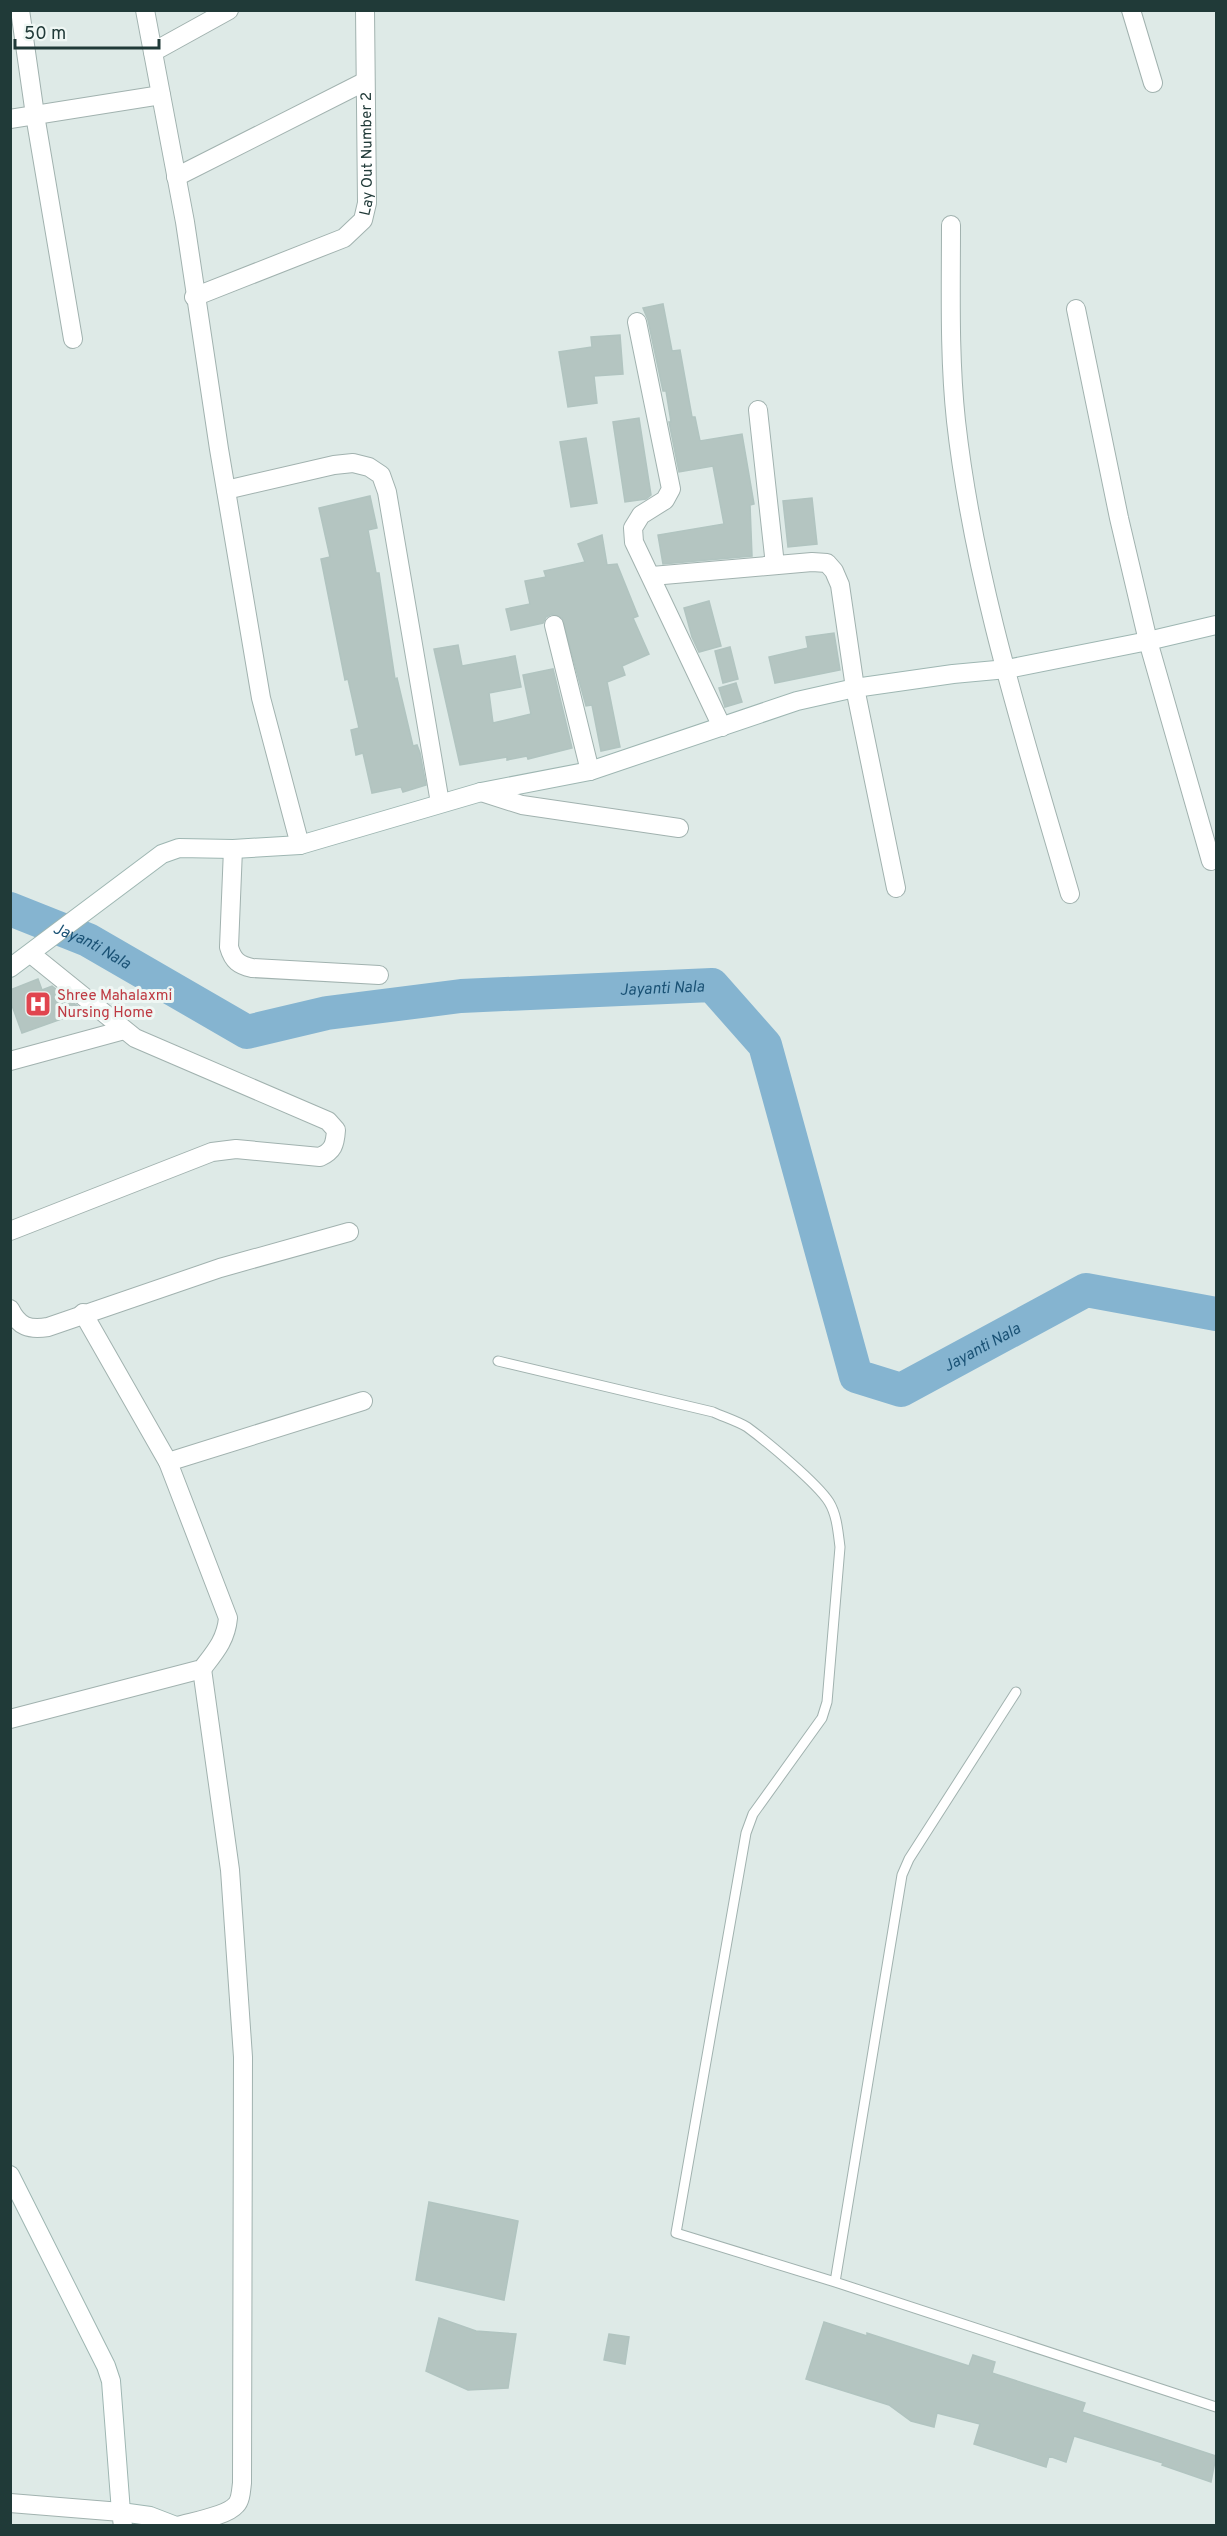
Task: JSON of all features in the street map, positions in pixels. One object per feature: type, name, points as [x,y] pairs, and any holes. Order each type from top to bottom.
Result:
[{"type":"street","points":[[20,10],[35,115],[73,339]]},
{"type":"street","points":[[145,10],[185,222],[194,297],[261,698],[300,845]]},
{"type":"street","points":[[153,52],[230,10]]},
{"type":"street","name":"Lay Out Number 2","points":[[194,297],[344,238],[363,220],[366,203],[365,10]]},
{"type":"street","points":[[1131,10],[1153,83]]},
{"type":"street","points":[[176,177],[364,82]]},
{"type":"street","points":[[10,119],[161,94]]},
{"type":"street","points":[[951,225],[956,419],[966,490],[1007,669],[1070,894]]},
{"type":"street","points":[[1076,309],[1119,518],[1148,641],[1211,861]]},
{"type":"street","points":[[637,322],[671,489],[665,500],[642,515],[633,528],[634,542],[722,727]]},
{"type":"street","points":[[758,410],[775,565]]},
{"type":"street","points":[[225,490],[334,465],[353,463],[369,467],[381,475],[387,492],[440,802]]},
{"type":"street","points":[[652,576],[775,565],[827,563],[834,571],[840,585],[855,688],[896,888]]},
{"type":"street","points":[[554,625],[590,771]]},
{"type":"street","points":[[10,968],[162,854],[179,848],[232,849],[300,845],[440,802],[590,771],[797,701],[855,688],[1007,669],[1216,626]]},
{"type":"street","points":[[481,792],[522,805],[679,828]]},
{"type":"street","points":[[232,849],[230,947],[232,958],[241,965],[252,968],[379,975]]},
{"type":"street","points":[[10,1231],[212,1152],[236,1149],[320,1157],[336,1144],[336,1130],[328,1121],[135,1038],[31,954]]},
{"type":"street","points":[[10,1062],[124,1030]]},
{"type":"street","points":[[10,1309],[16,1320],[25,1327],[36,1329],[48,1327],[83,1313],[220,1268],[349,1232]]},
{"type":"street","points":[[10,1719],[202,1669],[221,1645],[227,1632],[228,1618],[168,1462],[83,1313]]},
{"type":"street","points":[[168,1462],[363,1401]]},
{"type":"street","points":[[10,2503],[122,2519],[150,2516],[177,2526],[226,2512],[236,2506],[241,2495],[243,2057],[230,1870],[202,1669]]},
{"type":"street","points":[[10,2175],[106,2366],[111,2381],[122,2519]]},
{"type":"lane","points":[[498,1361],[713,1412],[731,1419],[746,1427],[818,1488],[830,1504],[838,1527],[840,1547],[827,1702],[822,1718],[753,1814],[746,1833],[676,2233],[835,2282],[1216,2407]]},
{"type":"lane","points":[[835,2282],[902,1875],[915,1849],[1016,1692]]},
{"type":"building","points":[[663,304],[672,351],[680,350],[692,417],[695,417],[700,441],[742,434],[754,504],[750,505],[752,556],[663,564],[658,535],[724,524],[713,466],[679,472],[669,422],[671,422],[666,391],[663,391],[648,320],[643,308]]},
{"type":"building","points":[[620,335],[623,374],[594,376],[597,403],[568,407],[559,352],[592,347],[591,337]]},
{"type":"building","points":[[639,418],[651,495],[646,499],[625,502],[613,422]]},
{"type":"building","points":[[586,438],[597,503],[571,507],[560,442]]},
{"type":"building","points":[[370,496],[377,528],[368,530],[376,573],[379,573],[395,679],[397,678],[413,746],[417,745],[420,753],[426,785],[403,792],[401,787],[372,793],[363,753],[356,755],[351,730],[359,728],[348,679],[345,680],[321,559],[330,557],[319,508]]},
{"type":"building","points":[[812,498],[817,544],[788,547],[783,501]]},
{"type":"building","points":[[602,535],[607,565],[617,564],[638,616],[633,618],[649,654],[622,666],[625,675],[607,682],[620,747],[601,751],[592,705],[586,706],[562,618],[552,614],[546,617],[543,623],[511,630],[506,609],[530,604],[525,581],[546,577],[544,571],[585,562],[578,544]]},
{"type":"building","points":[[709,601],[721,646],[699,652],[684,608]]},
{"type":"building","points":[[834,633],[840,670],[775,683],[769,657],[808,648],[806,637]]},
{"type":"building","points":[[458,645],[462,666],[515,656],[521,687],[489,693],[493,723],[531,714],[523,675],[553,669],[572,748],[528,759],[527,756],[507,760],[507,757],[460,765],[434,649]]},
{"type":"building","points":[[730,647],[738,679],[723,683],[715,651]]},
{"type":"building","points":[[736,683],[742,702],[725,707],[719,688]]},
{"type":"building","points":[[38,979],[42,990],[52,986],[84,1011],[22,1033],[10,1000],[10,990]]},
{"type":"building","points":[[429,2202],[518,2221],[504,2300],[416,2280]]},
{"type":"building","points":[[439,2318],[476,2331],[516,2334],[508,2388],[468,2390],[426,2371]]},
{"type":"building","points":[[824,2322],[867,2336],[867,2333],[969,2366],[973,2355],[995,2362],[992,2373],[1085,2403],[1082,2412],[1216,2456],[1211,2482],[1162,2465],[1163,2463],[1074,2436],[1066,2462],[1049,2456],[1046,2467],[974,2444],[980,2424],[937,2413],[934,2427],[911,2421],[889,2405],[806,2379]]},
{"type":"building","points":[[609,2334],[629,2337],[625,2364],[604,2360]]},
{"type":"waterway","name":"Jayanti Nala","points":[[10,909],[88,940],[247,1032],[327,1013],[461,996],[712,985],[765,1045],[856,1376],[901,1390],[1086,1290],[1216,1314]]},
{"type":"place","name":"Shree Mahalaxmi Nursing Home","points":[[38,1004]]}]
